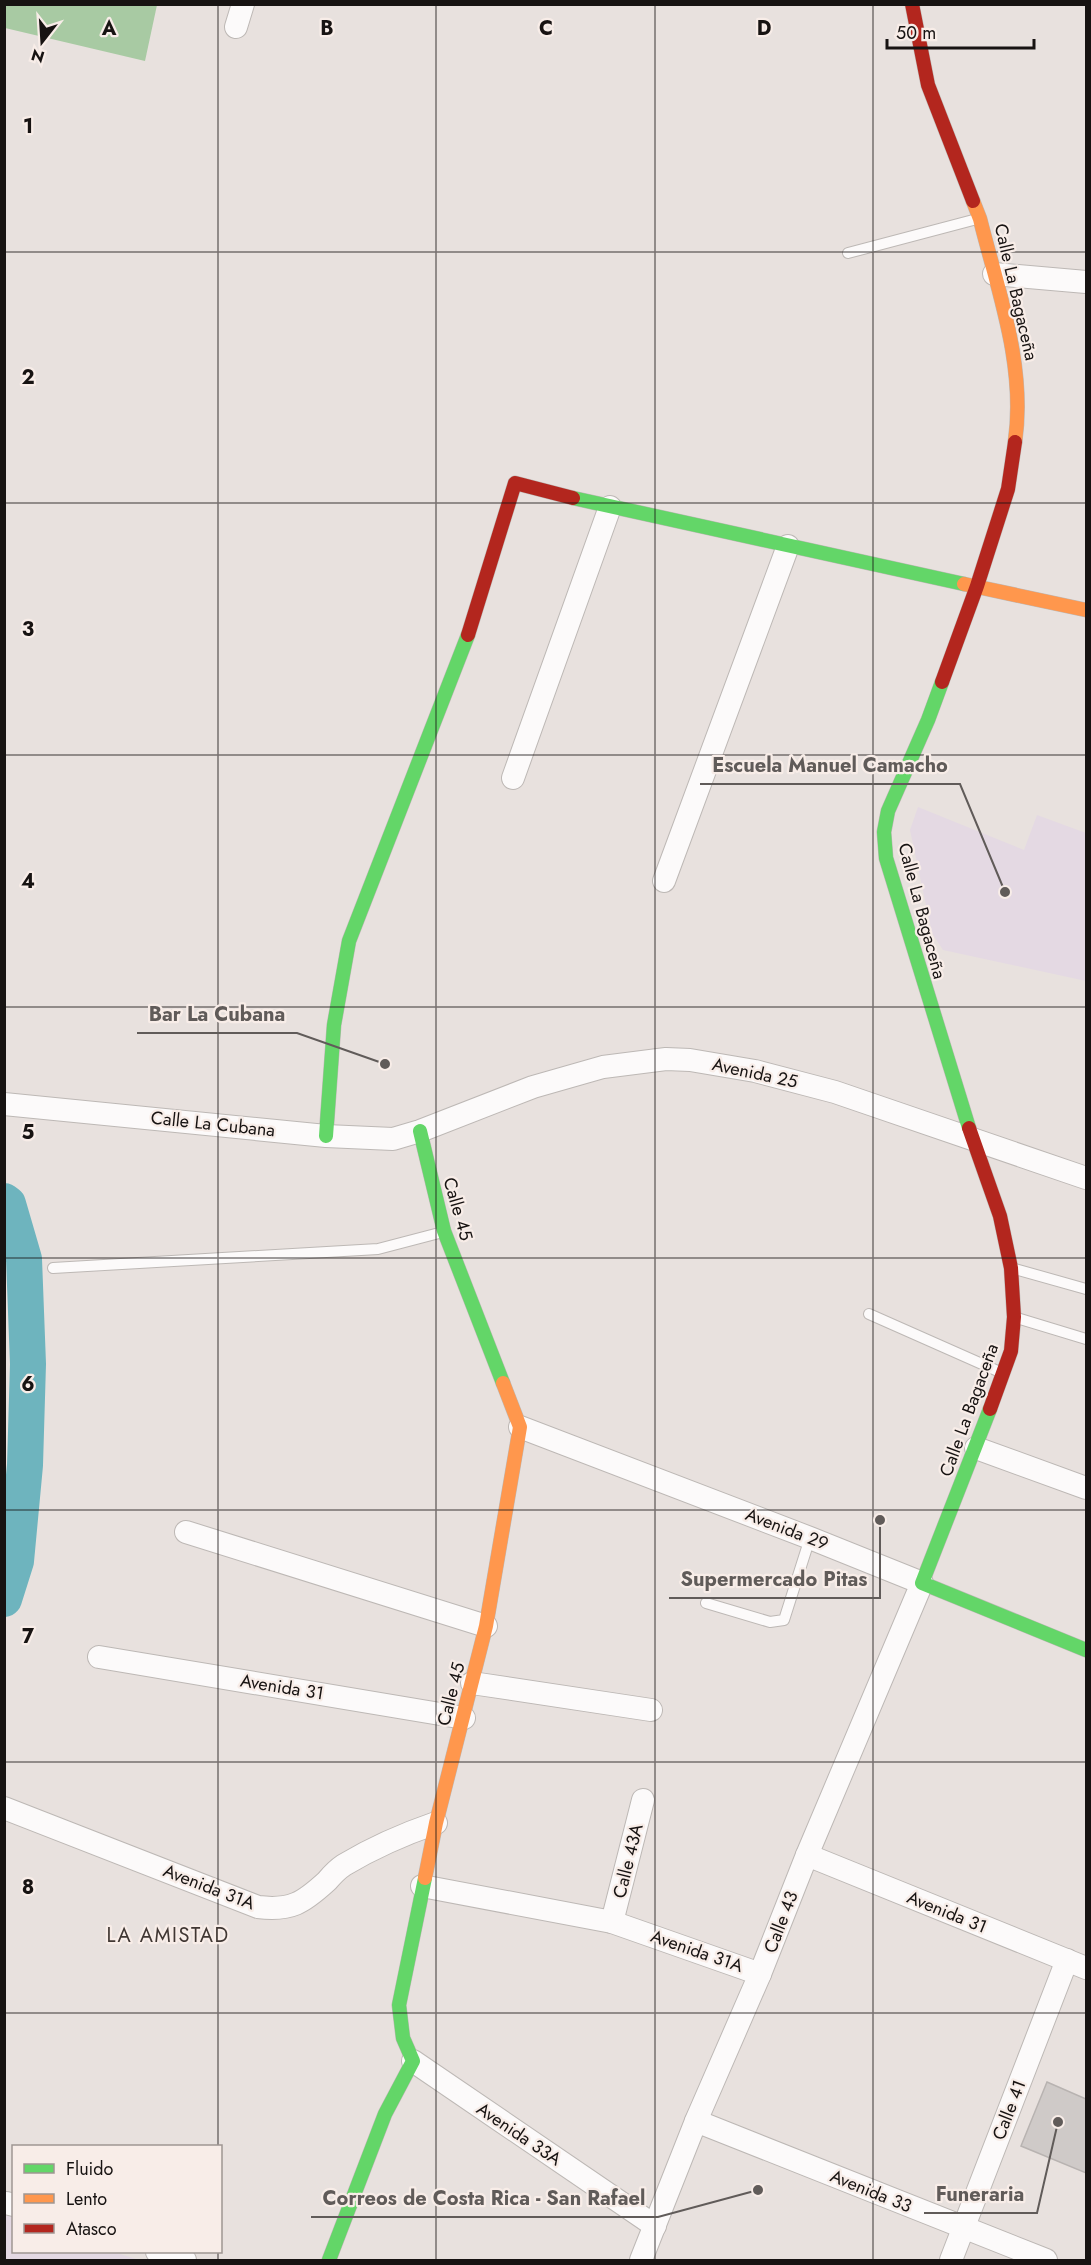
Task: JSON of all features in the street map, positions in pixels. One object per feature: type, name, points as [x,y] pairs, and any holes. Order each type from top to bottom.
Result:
[{"type":"street","points":[[236,27],[243,4]]},
{"type":"street","name":"Calle La Bagaceña","points":[[912,4],[928,85],[980,219],[1016,363],[1019,416],[1008,489],[977,586],[928,720],[888,811],[884,832],[889,868],[973,1140],[1000,1216],[1011,1268],[1014,1317],[1011,1351],[976,1448],[922,1583]]},
{"type":"street","points":[[994,274],[1086,282]]},
{"type":"street","points":[[326,1136],[334,1025],[349,941],[473,621],[515,483],[610,507],[1086,610]]},
{"type":"street","points":[[513,778],[610,507]]},
{"type":"street","points":[[664,881],[788,546]]},
{"type":"street","name":"Avenida 25","points":[[420,1131],[543,1084],[603,1067],[666,1059],[690,1060],[767,1074],[835,1092],[1086,1178]]},
{"type":"street","name":"Calle La Cubana","points":[[4,1104],[326,1136],[393,1139],[420,1131]]},
{"type":"street","name":"Calle 45","points":[[413,2061],[403,2038],[399,2005],[436,1823],[486,1626],[520,1427],[444,1231],[420,1131]]},
{"type":"street","name":"Avenida 29","points":[[520,1427],[810,1538],[1086,1650]]},
{"type":"street","points":[[976,1448],[1086,1488]]},
{"type":"street","points":[[186,1532],[486,1626]]},
{"type":"street","name":"Calle 43","points":[[641,2260],[696,2121],[760,1974],[807,1855],[922,1583]]},
{"type":"street","name":"Avenida 31","points":[[99,1657],[464,1718]]},
{"type":"street","points":[[472,1683],[651,1710]]},
{"type":"street","name":"Calle 43A","points":[[612,1922],[643,1800]]},
{"type":"street","name":"Avenida 31A","points":[[4,1808],[258,1907],[276,1909],[293,1906],[315,1892],[342,1867],[393,1838],[436,1823]]},
{"type":"street","name":"Avenida 31","points":[[807,1855],[1077,1964]]},
{"type":"street","name":"Avenida 31A","points":[[422,1886],[612,1922],[760,1974]]},
{"type":"street","name":"Calle 41","points":[[951,2260],[1077,1964]]},
{"type":"street","points":[[329,2260],[385,2114],[413,2061]]},
{"type":"street","name":"Avenida 33A","points":[[413,2061],[656,2226]]},
{"type":"street","name":"Avenida 33","points":[[696,2121],[1046,2260]]},
{"type":"street","points":[[160,2253],[185,2260]]},
{"type":"lane","points":[[848,254],[980,219]]},
{"type":"lane","points":[[53,1268],[378,1249],[444,1231]]},
{"type":"lane","points":[[1011,1268],[1086,1289]]},
{"type":"lane","points":[[869,1314],[1003,1374]]},
{"type":"lane","points":[[1014,1317],[1086,1339]]},
{"type":"lane","points":[[706,1603],[770,1622],[784,1620],[810,1538]]},
{"type":"shaded area","points":[[918,807],[1024,850],[1037,815],[1086,833],[1086,981],[943,950],[932,933],[910,830]]},
{"type":"shaded area","points":[[4,2212],[12,2215],[12,2253],[117,2253],[139,2260],[5,2260]]},
{"type":"green space","points":[[5,4],[157,5],[145,61],[5,28]]},
{"type":"building","points":[[1047,2082],[1086,2099],[1086,2173],[1021,2146]]},
{"type":"waterway","points":[[4,1201],[8,1204],[24,1259],[28,1364],[25,1465],[16,1561],[4,1599]]},
{"type":"traffic: fast","points":[[573,498],[964,584]]},
{"type":"traffic: fast","points":[[326,1136],[334,1025],[349,941],[468,635]]},
{"type":"traffic: fast","points":[[942,682],[888,811],[884,832],[886,858],[969,1128]]},
{"type":"traffic: fast","points":[[420,1131],[444,1231],[503,1383]]},
{"type":"traffic: fast","points":[[990,1409],[922,1583],[1086,1650]]},
{"type":"traffic: fast","points":[[329,2260],[385,2114],[413,2061],[403,2038],[399,2005],[425,1878]]},
{"type":"traffic: slow","points":[[973,201],[1002,301],[1014,357],[1017,385],[1015,442]]},
{"type":"traffic: slow","points":[[964,584],[1086,610]]},
{"type":"traffic: slow","points":[[425,1878],[436,1823],[486,1626],[520,1427],[503,1383]]},
{"type":"traffic: jam","points":[[912,4],[928,85],[973,201]]},
{"type":"traffic: jam","points":[[942,682],[977,586],[1008,489],[1015,442]]},
{"type":"traffic: jam","points":[[468,635],[515,483],[573,498]]},
{"type":"traffic: jam","points":[[969,1128],[1000,1216],[1011,1268],[1014,1317],[1011,1351],[990,1409]]},
{"type":"place","name":"Escuela Manuel Camacho","points":[[1005,892]]},
{"type":"place","name":"Bar La Cubana","points":[[385,1064]]},
{"type":"place","name":"Supermercado Pitas","points":[[880,1520]]},
{"type":"place","name":"Funeraria","points":[[1058,2122]]},
{"type":"place","name":"Correos de Costa Rica - San Rafael","points":[[758,2190]]},
{"type":"district","name":"LA AMISTAD","points":[[168,1935]]}]
